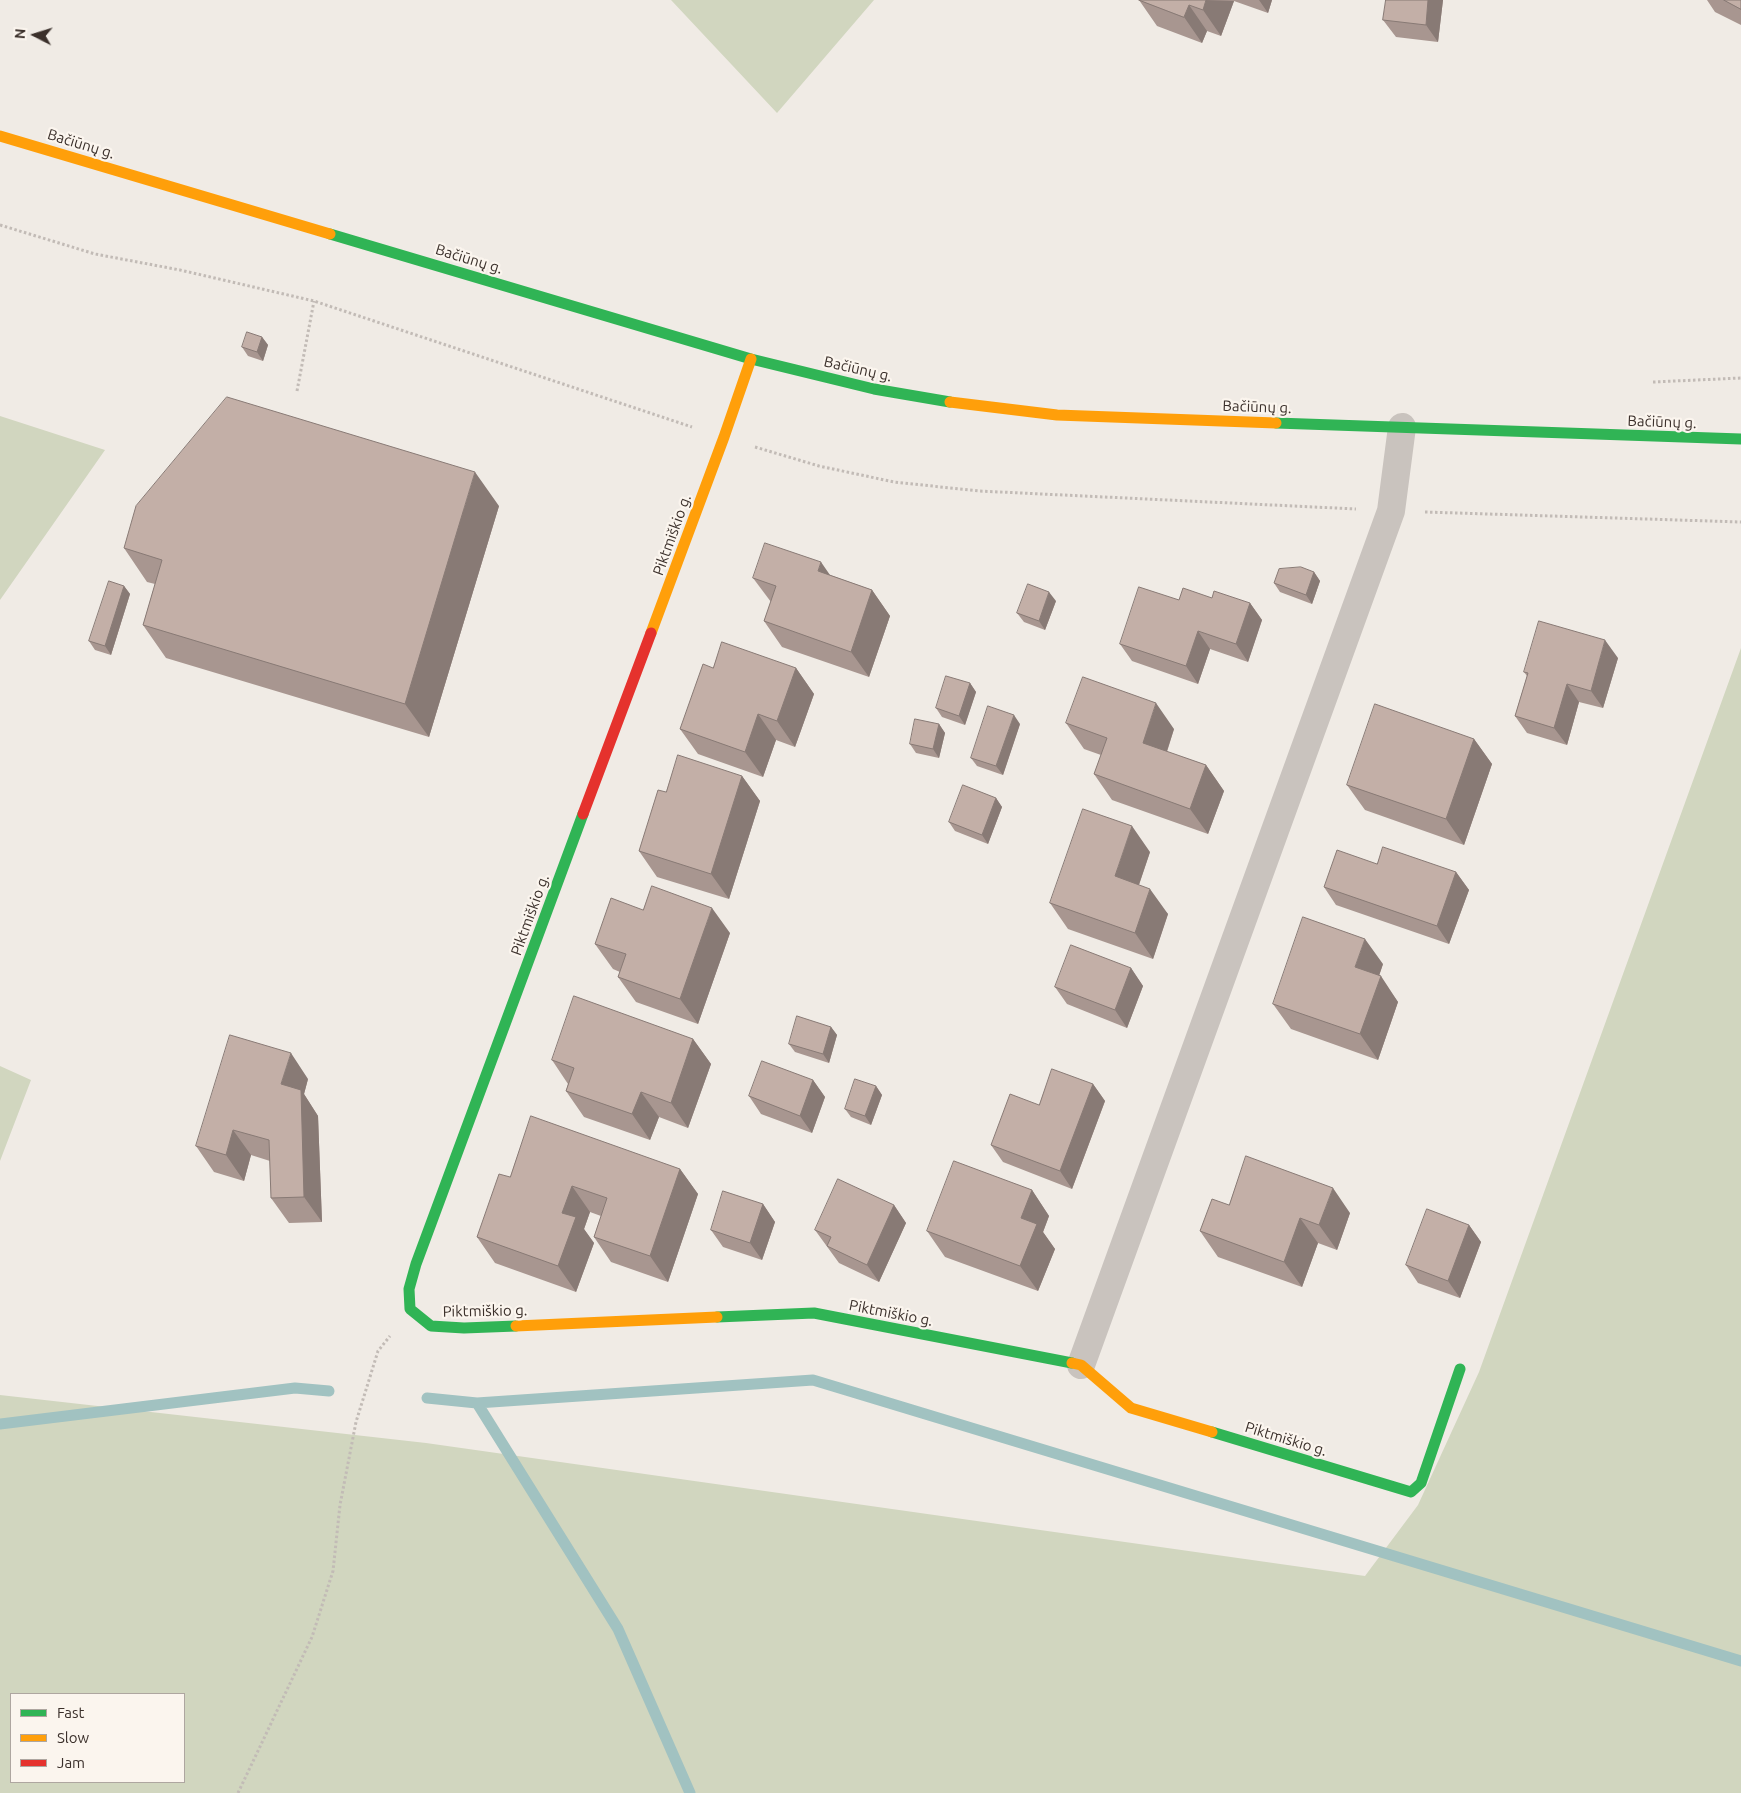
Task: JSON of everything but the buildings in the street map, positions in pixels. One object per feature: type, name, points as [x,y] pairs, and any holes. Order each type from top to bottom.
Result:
[{"type":"street","name":"Bačiūnų g.","points":[[0,136],[751,359],[874,389],[965,405],[1057,414],[1150,419],[1741,439]]},
{"type":"street","name":"Piktmiškio g.","points":[[751,359],[724,437],[416,1264],[409,1289],[410,1309],[431,1326],[464,1328],[814,1313],[1081,1365],[1131,1408],[1411,1492],[1421,1483],[1460,1369]]},
{"type":"street","points":[[1081,1365],[1391,511],[1402,427]]},
{"type":"path","points":[[0,225],[95,254],[180,270],[314,301],[724,437],[819,466],[894,482],[970,490],[1391,511],[1741,522]]},
{"type":"path","points":[[297,391],[314,301]]},
{"type":"path","points":[[1653,382],[1741,378]]},
{"type":"path","points":[[238,1793],[312,1637],[333,1571],[340,1504],[356,1422],[378,1351],[410,1309]]},
{"type":"green space","points":[[671,0],[874,0],[777,113]]},
{"type":"green space","points":[[0,416],[105,450],[0,600]]},
{"type":"green space","points":[[1741,648],[1741,1793],[0,1793],[0,1395],[426,1443],[1365,1576],[1418,1505],[1479,1372]]},
{"type":"green space","points":[[0,1066],[31,1080],[0,1161]]},
{"type":"waterway","points":[[427,1398],[477,1403],[813,1380],[1741,1661]]},
{"type":"waterway","points":[[0,1424],[295,1388],[329,1391]]},
{"type":"waterway","points":[[477,1403],[618,1629],[690,1793]]},
{"type":"traffic: fast","points":[[330,234],[751,359],[874,389],[950,402]]},
{"type":"traffic: fast","points":[[1276,423],[1741,439]]},
{"type":"traffic: fast","points":[[516,1326],[464,1328],[431,1326],[410,1309],[409,1289],[416,1264],[583,814]]},
{"type":"traffic: fast","points":[[717,1317],[814,1313],[1072,1363]]},
{"type":"traffic: fast","points":[[1212,1432],[1411,1492],[1421,1483],[1460,1369]]},
{"type":"traffic: slow","points":[[0,136],[330,234]]},
{"type":"traffic: slow","points":[[651,633],[751,359]]},
{"type":"traffic: slow","points":[[950,402],[1057,415],[1276,423]]},
{"type":"traffic: slow","points":[[516,1326],[717,1317]]},
{"type":"traffic: slow","points":[[1072,1363],[1081,1365],[1131,1408],[1212,1432]]},
{"type":"traffic: jam","points":[[583,814],[651,633]]}]
